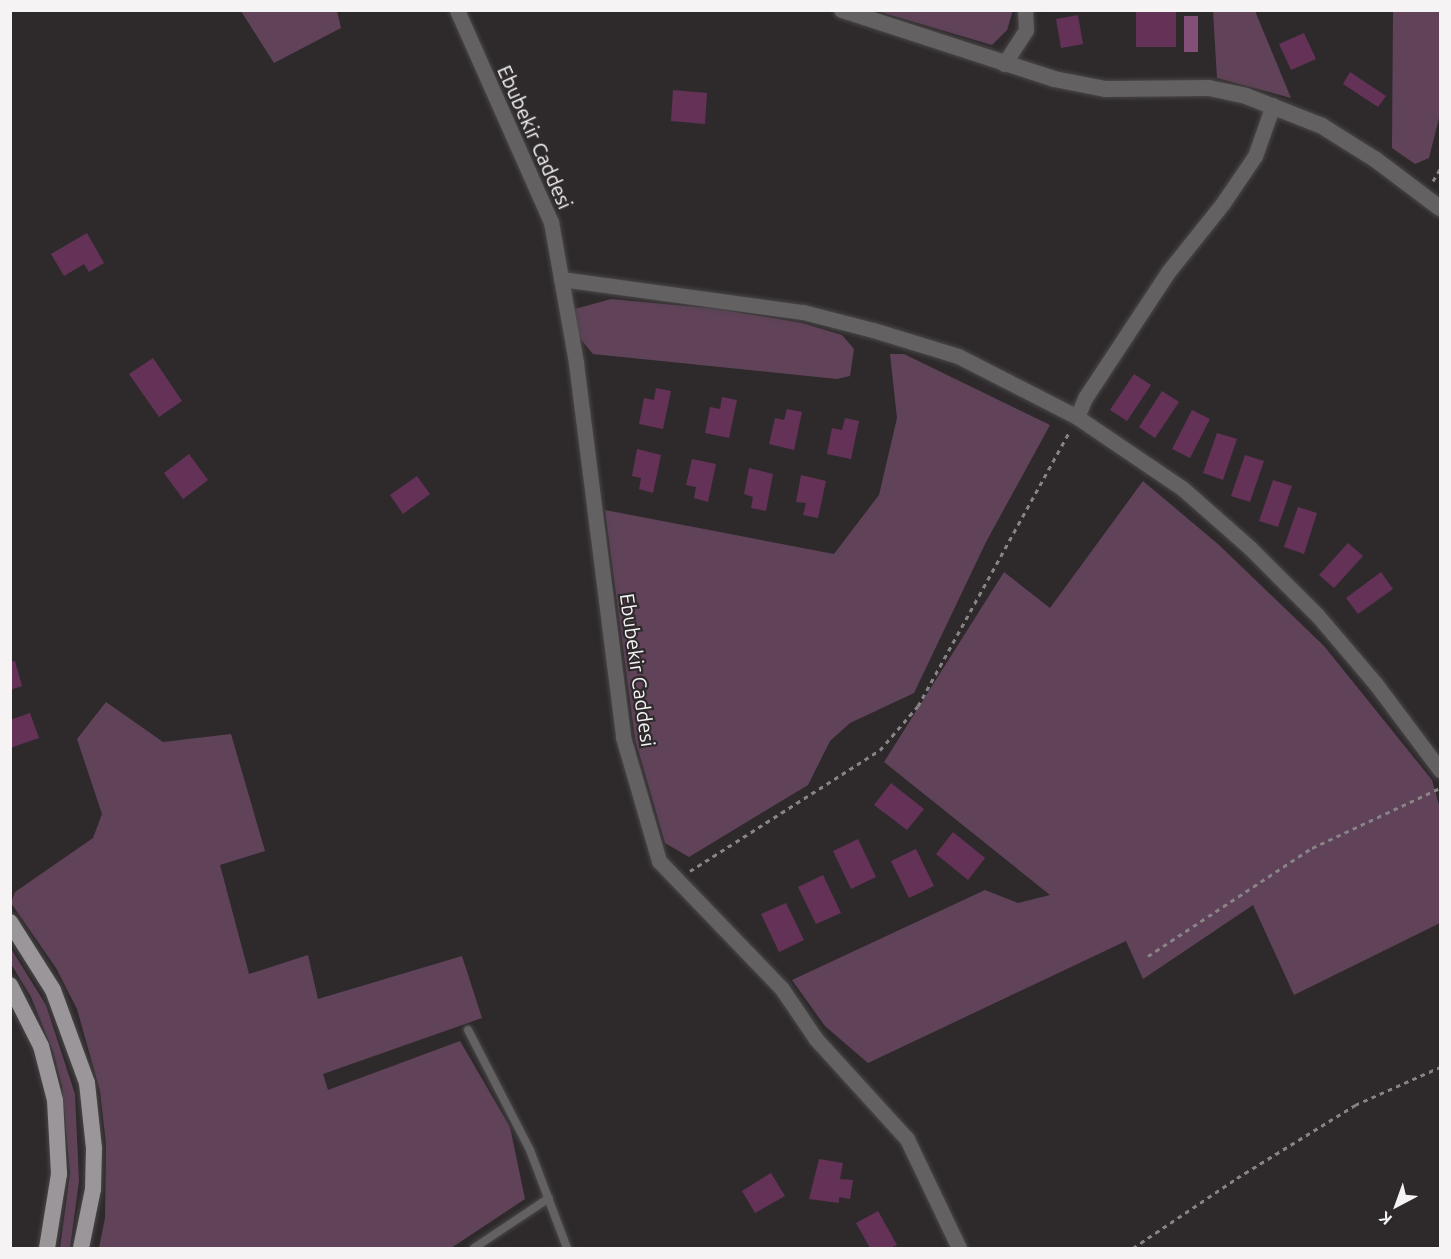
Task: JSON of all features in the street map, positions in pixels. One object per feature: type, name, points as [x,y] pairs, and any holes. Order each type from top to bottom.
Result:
[{"type":"main road","points":[[10,922],[53,990],[87,1083],[94,1148],[93,1189],[81,1248]]},
{"type":"main road","points":[[10,985],[41,1046],[55,1100],[59,1174],[47,1248]]},
{"type":"street","name":"Ebubekir Caddesi","points":[[457,10],[551,222],[577,374],[623,736],[659,861],[782,990],[816,1039],[907,1139],[959,1248]]},
{"type":"street","points":[[842,10],[1004,64],[1092,87],[1209,88],[1273,105],[1322,126],[1376,160],[1440,208]]},
{"type":"street","points":[[1004,64],[1026,30],[1025,10]]},
{"type":"street","points":[[1077,417],[1085,398],[1168,272],[1224,203],[1255,156],[1273,105]]},
{"type":"street","points":[[561,279],[803,312],[873,330],[958,356],[1077,417],[1182,488],[1250,548],[1318,616],[1375,683],[1440,770]]},
{"type":"lane","points":[[468,1030],[530,1150],[567,1248]]},
{"type":"lane","points":[[474,1248],[549,1198]]},
{"type":"path","points":[[678,879],[880,750],[918,706],[1077,417]]},
{"type":"path","points":[[1148,956],[1312,848],[1440,789]]},
{"type":"path","points":[[1133,1248],[1237,1178],[1356,1105],[1440,1067]]},
{"type":"shaded area","points":[[1013,10],[1007,30],[992,45],[877,11]]},
{"type":"shaded area","points":[[241,11],[337,11],[341,28],[274,63]]},
{"type":"shaded area","points":[[1213,11],[1255,11],[1291,98],[1217,78]]},
{"type":"shaded area","points":[[1393,11],[1440,11],[1440,114],[1429,158],[1415,164],[1392,148]]},
{"type":"shaded area","points":[[1184,16],[1198,16],[1198,52],[1184,52]]},
{"type":"shaded area","points":[[611,299],[718,309],[802,323],[842,335],[854,349],[850,376],[837,379],[593,354],[578,336],[575,309]]},
{"type":"shaded area","points":[[890,354],[904,354],[1050,425],[986,542],[914,693],[850,723],[830,741],[808,785],[689,857],[665,843],[635,739],[605,510],[834,554],[879,495],[897,418]]},
{"type":"shaded area","points":[[1143,481],[1219,545],[1324,646],[1432,780],[1440,809],[1440,923],[1294,995],[1253,905],[1143,979],[1126,941],[868,1063],[825,1026],[792,980],[985,890],[1018,903],[1050,895],[884,762],[1004,572],[1050,608]]},
{"type":"shaded area","points":[[106,702],[163,742],[231,734],[265,851],[220,865],[249,974],[308,955],[318,999],[462,956],[482,1018],[323,1074],[328,1090],[460,1041],[510,1127],[525,1199],[451,1248],[99,1248],[105,1218],[106,1144],[100,1091],[77,1009],[56,968],[11,903],[15,892],[93,838],[102,814],[77,739]]},
{"type":"shaded area","points":[[10,947],[46,1005],[75,1094],[79,1181],[70,1248],[60,1248],[70,1173],[62,1086],[53,1051],[31,997],[11,964]]},
{"type":"building","points":[[1136,10],[1176,10],[1176,47],[1136,47]]},
{"type":"building","points":[[1078,15],[1083,44],[1061,48],[1056,19]]},
{"type":"building","points":[[1304,33],[1316,59],[1291,70],[1279,44]]},
{"type":"building","points":[[1350,72],[1386,96],[1378,107],[1343,84]]},
{"type":"building","points":[[673,90],[707,93],[705,124],[671,121]]},
{"type":"building","points":[[87,233],[104,263],[89,272],[84,264],[64,276],[51,254]]},
{"type":"building","points":[[153,358],[182,401],[159,417],[129,374]]},
{"type":"building","points":[[1134,374],[1151,385],[1127,421],[1110,410]]},
{"type":"building","points":[[656,388],[671,391],[663,429],[639,424],[644,398],[654,400]]},
{"type":"building","points":[[1162,391],[1179,402],[1155,438],[1139,427]]},
{"type":"building","points":[[722,397],[737,400],[729,438],[705,433],[710,407],[720,409]]},
{"type":"building","points":[[787,409],[802,412],[794,450],[769,444],[775,418],[784,420]]},
{"type":"building","points":[[1192,410],[1210,419],[1190,458],[1172,449]]},
{"type":"building","points":[[845,418],[859,421],[851,459],[827,454],[832,428],[842,430]]},
{"type":"building","points":[[1217,433],[1237,439],[1223,480],[1203,473]]},
{"type":"building","points":[[637,449],[661,455],[653,493],[639,489],[641,478],[632,476]]},
{"type":"building","points":[[189,454],[208,480],[183,499],[164,473]]},
{"type":"building","points":[[1245,455],[1264,461],[1250,502],[1231,496]]},
{"type":"building","points":[[692,459],[716,464],[708,502],[694,498],[696,487],[686,485]]},
{"type":"building","points":[[749,468],[773,474],[766,511],[751,508],[753,497],[744,494]]},
{"type":"building","points":[[801,475],[826,481],[818,518],[803,515],[806,503],[796,502]]},
{"type":"building","points":[[417,476],[430,494],[403,514],[390,495]]},
{"type":"building","points":[[1273,480],[1292,486],[1278,527],[1259,521]]},
{"type":"building","points":[[1298,507],[1317,513],[1304,554],[1284,547]]},
{"type":"building","points":[[1348,543],[1363,556],[1334,588],[1319,575]]},
{"type":"building","points":[[1381,572],[1393,589],[1358,614],[1346,598]]},
{"type":"building","points":[[15,661],[22,686],[10,690],[10,662]]},
{"type":"building","points":[[30,713],[39,738],[10,748],[10,720]]},
{"type":"building","points":[[891,783],[924,809],[907,830],[874,805]]},
{"type":"building","points":[[953,832],[985,858],[968,880],[936,854]]},
{"type":"building","points":[[858,839],[876,877],[851,889],[833,851]]},
{"type":"building","points":[[916,849],[934,886],[909,898],[891,861]]},
{"type":"building","points":[[823,875],[841,913],[816,924],[798,887]]},
{"type":"building","points":[[786,903],[804,940],[779,952],[761,914]]},
{"type":"building","points":[[819,1159],[843,1163],[840,1179],[853,1180],[850,1199],[839,1197],[839,1203],[809,1199]]},
{"type":"building","points":[[771,1173],[785,1196],[755,1213],[742,1191]]},
{"type":"building","points":[[878,1211],[897,1245],[890,1248],[870,1248],[856,1223]]}]
